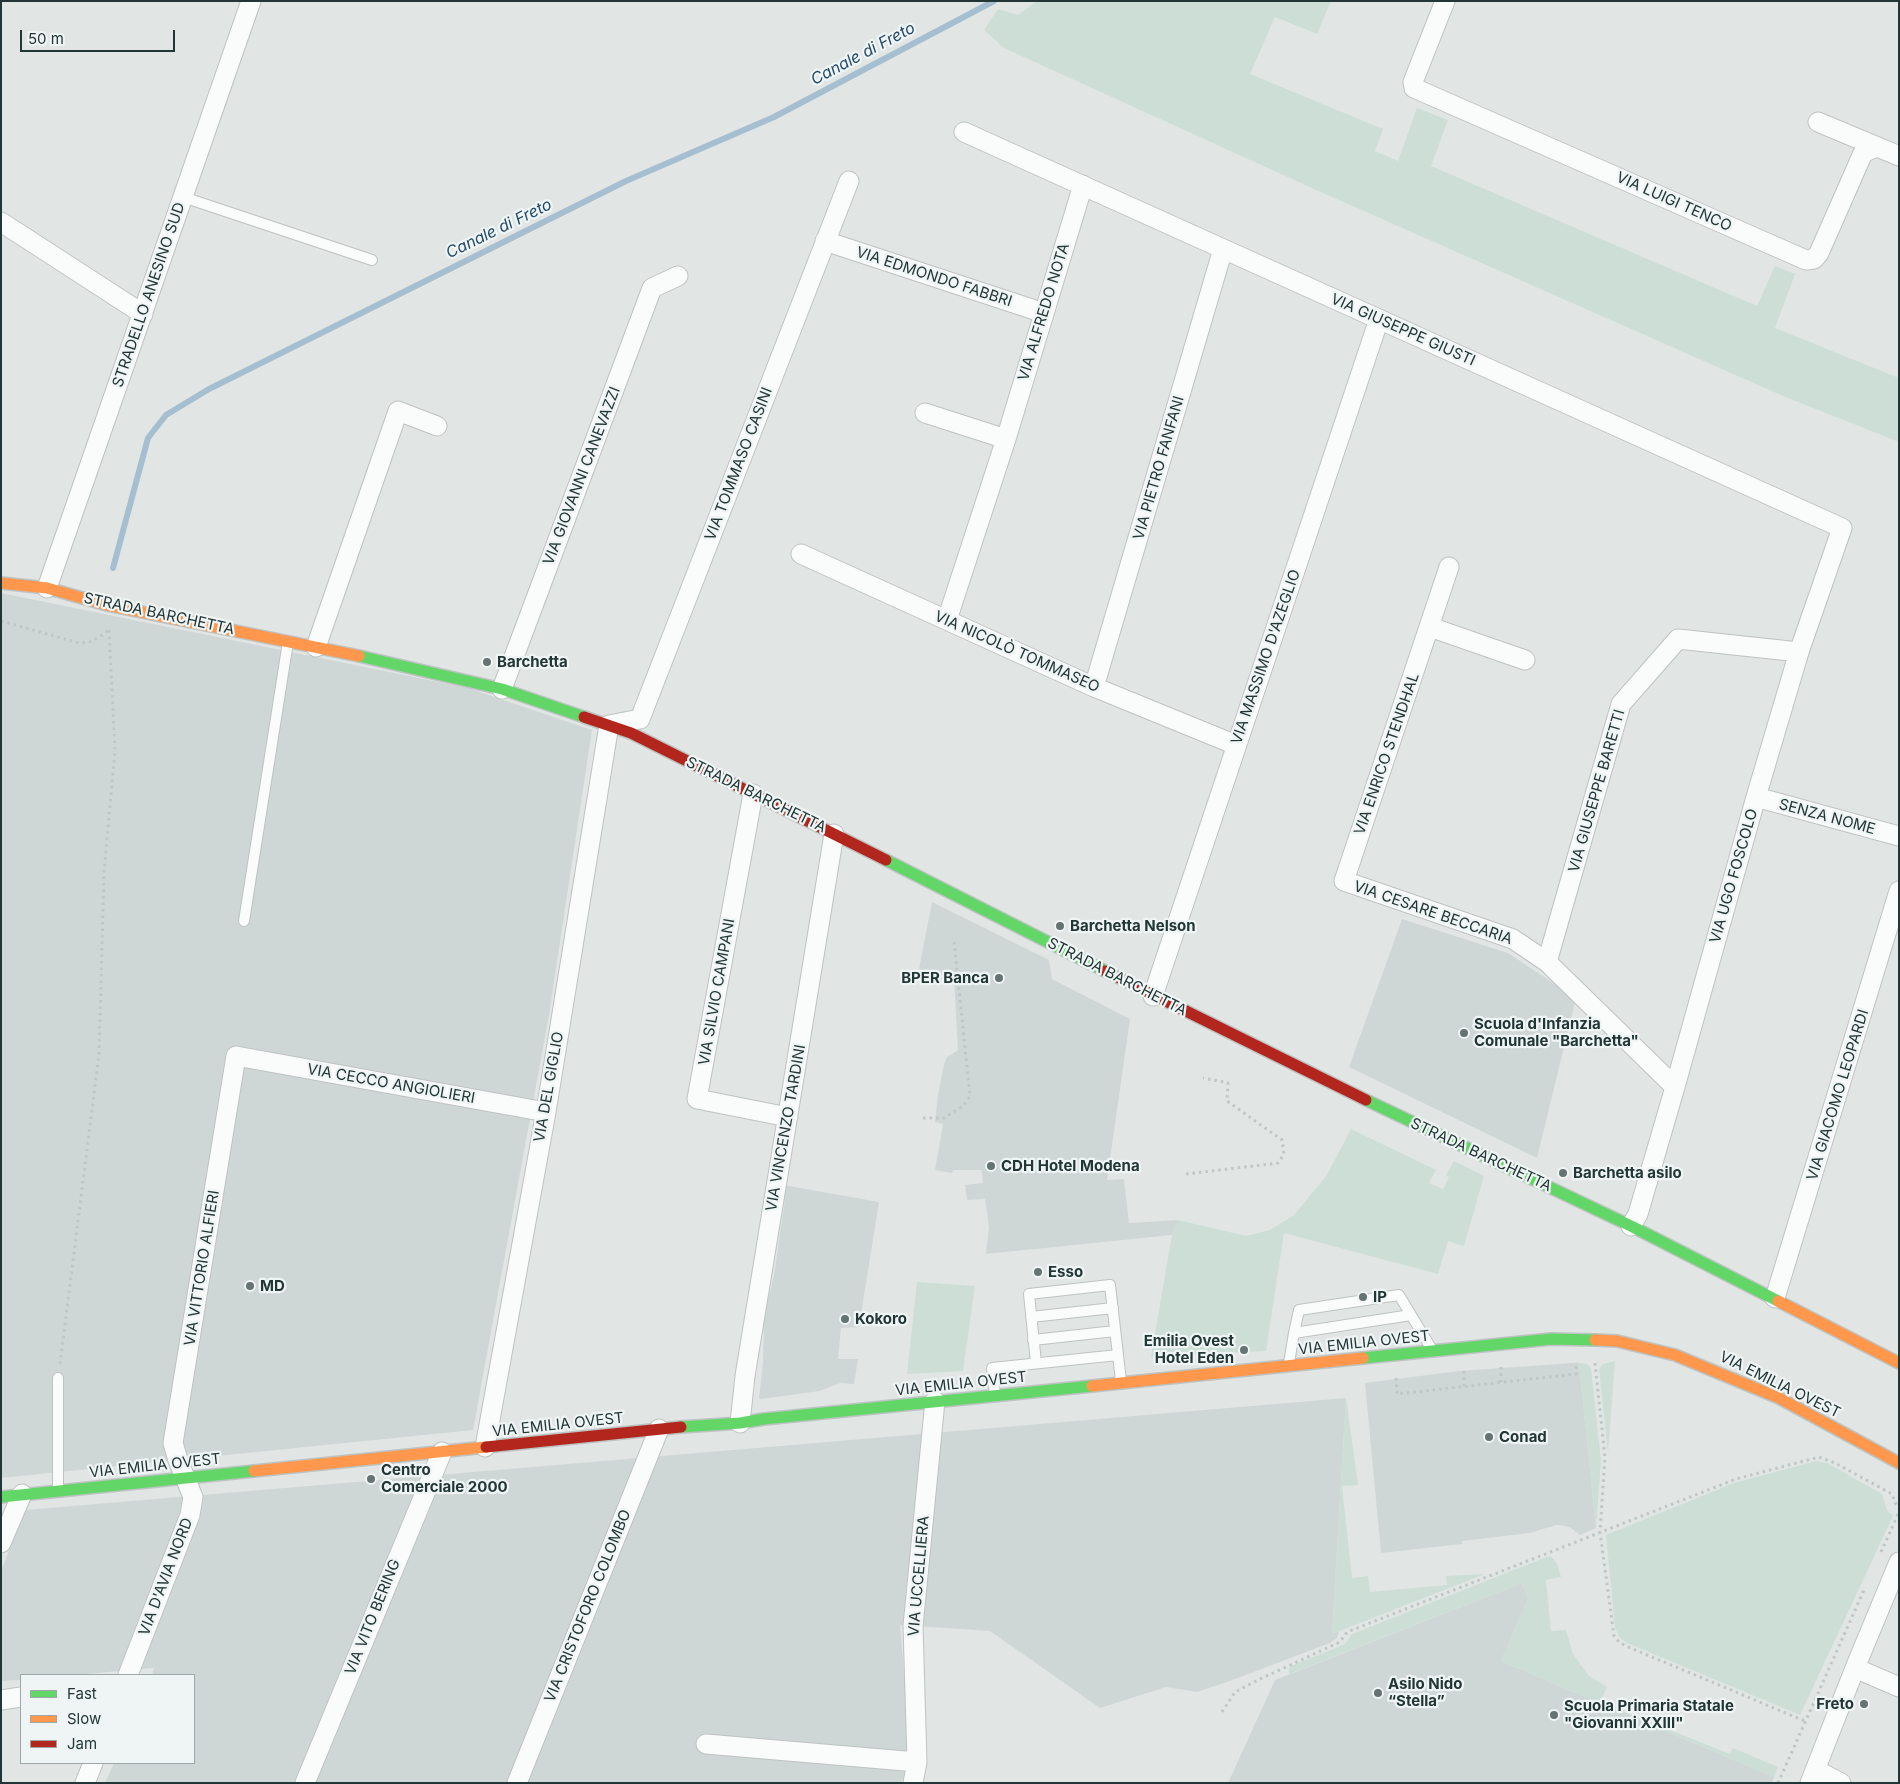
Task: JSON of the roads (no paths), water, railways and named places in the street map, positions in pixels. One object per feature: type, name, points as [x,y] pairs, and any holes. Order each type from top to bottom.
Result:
[{"type":"street","name":"STRADELLO ANESINO SUD","points":[[48,588],[251,1]]},
{"type":"street","name":"VIA LUIGI TENCO","points":[[1445,1],[1413,82],[1414,88],[1806,260],[1814,259],[1818,253],[1863,153],[1876,146]]},
{"type":"street","points":[[1818,122],[1899,156]]},
{"type":"street","name":"VIA GIUSEPPE GIUSTI","points":[[964,132],[1842,528]]},
{"type":"street","name":"VIA TOMMASO CASINI","points":[[609,725],[640,719],[849,182]]},
{"type":"street","name":"VIA ALFREDO NOTA","points":[[947,620],[1006,439],[1083,185]]},
{"type":"street","points":[[1,222],[143,314]]},
{"type":"street","name":"VIA EDMONDO FABBRI","points":[[825,241],[1044,313]]},
{"type":"street","name":"VIA PIETRO FANFANI","points":[[1094,687],[1224,249]]},
{"type":"street","name":"VIA GIOVANNI CANEVAZZI","points":[[502,690],[652,288],[678,276]]},
{"type":"street","name":"VIA MASSIMO D'AZEGLIO","points":[[1153,996],[1379,319]]},
{"type":"street","points":[[316,647],[398,411],[437,426]]},
{"type":"street","points":[[925,413],[1006,439]]},
{"type":"street","name":"VIA UGO FOSCOLO","points":[[1632,1226],[1638,1214],[1675,1087],[1756,797],[1799,652],[1842,528]]},
{"type":"street","name":"VIA NICOLÒ TOMMASEO","points":[[801,554],[1094,687],[1236,745]]},
{"type":"street","name":"VIA ENRICO STENDHAL","points":[[1344,881],[1449,567]]},
{"type":"street","name":"STRADA BARCHETTA","points":[[1,582],[48,588],[107,605],[396,663],[502,690],[631,733],[1153,996],[1462,1147],[1632,1226],[1899,1362]]},
{"type":"street","points":[[1430,627],[1525,660]]},
{"type":"street","name":"VIA GIUSEPPE BARETTI","points":[[1547,962],[1621,704],[1678,639],[1799,652]]},
{"type":"street","name":"VIA DEL GIGLIO","points":[[484,1448],[546,1112],[609,725]]},
{"type":"street","name":"VIA SILVIO CAMPANI","points":[[753,794],[697,1099],[788,1117]]},
{"type":"street","name":"SENZA NOME","points":[[1756,797],[1899,836]]},
{"type":"street","name":"VIA VINCENZO TARDINI","points":[[740,1423],[745,1376],[834,834]]},
{"type":"street","name":"VIA CESARE BECCARIA","points":[[1344,881],[1513,940],[1547,962],[1675,1087]]},
{"type":"street","name":"VIA GIACOMO LEOPARDI","points":[[1775,1298],[1899,891]]},
{"type":"street","name":"VIA CECCO ANGIOLIERI","points":[[236,1056],[546,1112]]},
{"type":"street","name":"VIA VITTORIO ALFIERI","points":[[186,1478],[173,1443],[236,1056]]},
{"type":"street","name":"VIA EMILIA OVEST","points":[[1,1497],[1551,1339],[1617,1341],[1675,1355],[1779,1398],[1899,1463]]},
{"type":"street","name":"VIA UCCELLIERA","points":[[918,1777],[913,1626],[936,1402]]},
{"type":"street","name":"VIA CRISTOFORO COLOMBO","points":[[517,1783],[659,1430]]},
{"type":"street","name":"VIA VITO BERING","points":[[305,1783],[442,1452]]},
{"type":"street","name":"VIA D'AVIA NORD","points":[[128,1674],[190,1514],[193,1497],[186,1478]]},
{"type":"street","points":[[1,1543],[22,1494]]},
{"type":"street","points":[[1841,1783],[1813,1776],[1899,1562]]},
{"type":"street","points":[[1855,1668],[1899,1687]]},
{"type":"street","points":[[1,1700],[20,1697]]},
{"type":"street","points":[[706,1744],[918,1777]]},
{"type":"street","points":[[85,1783],[93,1764]]},
{"type":"lane","points":[[183,197],[372,260]]},
{"type":"lane","points":[[244,922],[288,641]]},
{"type":"lane","points":[[1036,1363],[1028,1294],[1110,1285],[1121,1382]]},
{"type":"lane","points":[[1288,1366],[1299,1310],[1400,1295],[1433,1351]]},
{"type":"lane","points":[[1031,1317],[1113,1308]]},
{"type":"lane","points":[[1294,1333],[1411,1315]]},
{"type":"lane","points":[[1033,1340],[1115,1331]]},
{"type":"lane","points":[[996,1395],[992,1368],[1118,1355]]},
{"type":"lane","points":[[58,1378],[58,1491]]},
{"type":"waterway","name":"Canale di Freto","points":[[113,568],[148,438],[166,415],[209,389],[626,181],[774,117],[994,1]]},
{"type":"place","name":"Barchetta","points":[[487,662]]},
{"type":"place","name":"Barchetta Nelson","points":[[1060,926]]},
{"type":"place","name":"BPER Banca","points":[[999,978]]},
{"type":"place","name":"Scuola d'Infanzia Comunale \"Barchetta\"","points":[[1464,1033]]},
{"type":"place","name":"CDH Hotel Modena","points":[[991,1166]]},
{"type":"place","name":"Barchetta asilo","points":[[1563,1173]]},
{"type":"place","name":"Esso","points":[[1038,1272]]},
{"type":"place","name":"MD","points":[[250,1286]]},
{"type":"place","name":"IP","points":[[1363,1297]]},
{"type":"place","name":"Kokoro","points":[[845,1319]]},
{"type":"place","name":"Emilia Ovest Hotel Eden","points":[[1244,1350]]},
{"type":"place","name":"Conad","points":[[1489,1437]]},
{"type":"place","name":"Centro Comerciale 2000","points":[[371,1479]]},
{"type":"place","name":"Asilo Nido “Stella”","points":[[1378,1693]]},
{"type":"place","name":"Freto","points":[[1864,1704]]},
{"type":"place","name":"Scuola Primaria Statale \"Giovanni XXIII\"","points":[[1554,1715]]}]
